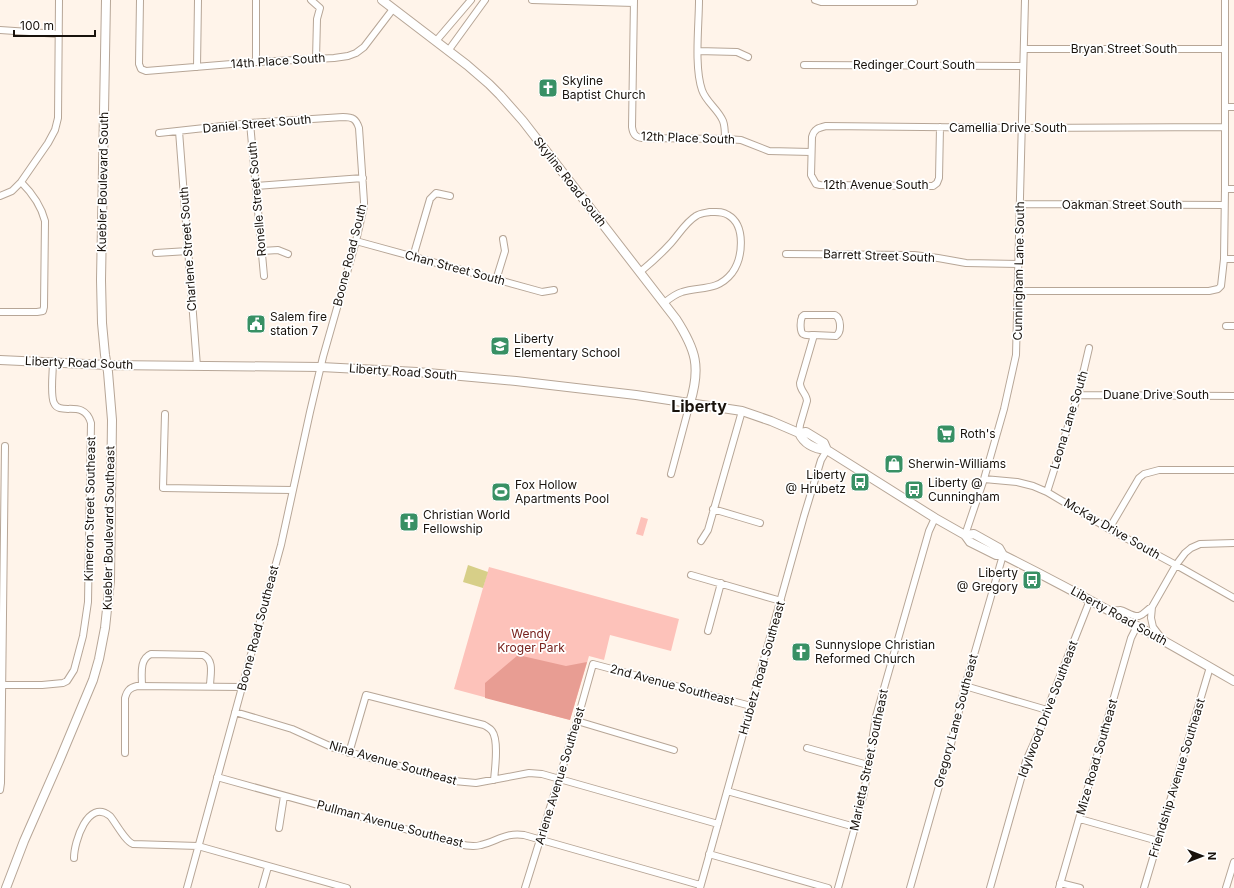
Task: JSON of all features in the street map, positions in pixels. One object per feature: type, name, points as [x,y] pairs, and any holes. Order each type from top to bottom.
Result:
[{"type":"main road","name":"Kuebler Boulevard South","points":[[106,0],[101,280],[102,323],[106,365]]},
{"type":"main road","name":"Skyline Road South","points":[[382,0],[448,50],[489,84],[509,104],[664,303],[687,336],[694,354],[696,372],[694,390],[690,403]]},
{"type":"main road","name":"Liberty Road South","points":[[0,360],[106,365],[321,367],[433,374],[516,381],[611,392],[742,412],[771,421],[799,433],[802,440],[819,450],[827,450],[935,518],[965,535],[970,542],[996,555],[1003,555],[1090,600],[1234,681]]},
{"type":"main road","name":"Kuebler Boulevard Southeast","points":[[6,888],[24,841],[93,680],[103,643],[109,597],[111,549],[112,420],[106,365]]},
{"type":"street","points":[[0,196],[12,192],[21,182],[48,143],[55,130],[58,118],[59,0]]},
{"type":"street","name":"14th Place South","points":[[140,0],[139,64],[141,69],[146,71],[341,57],[356,53],[364,47],[394,9]]},
{"type":"street","points":[[197,67],[198,0]]},
{"type":"street","points":[[256,0],[256,62]]},
{"type":"street","points":[[311,0],[320,8],[317,19],[316,59]]},
{"type":"street","points":[[436,41],[471,0]]},
{"type":"street","points":[[448,50],[485,0]]},
{"type":"street","points":[[532,0],[634,1]]},
{"type":"street","points":[[699,0],[699,76],[702,89],[709,103],[724,123],[725,139]]},
{"type":"street","points":[[815,0],[821,2],[914,2]]},
{"type":"street","name":"Cunningham Lane South","points":[[965,535],[984,479],[1006,402],[1014,367],[1017,343],[1025,0]]},
{"type":"street","points":[[1018,291],[1209,291],[1218,289],[1221,286],[1224,259],[1225,189],[1225,0]]},
{"type":"street","name":"12th Place South","points":[[634,1],[632,132],[635,136],[642,138],[725,139],[747,142],[769,151],[811,152]]},
{"type":"street","points":[[0,30],[59,34]]},
{"type":"street","name":"Bryan Street South","points":[[1024,49],[1225,49]]},
{"type":"street","points":[[698,51],[737,52],[748,57]]},
{"type":"street","name":"Redinger Court South","points":[[804,65],[1023,66]]},
{"type":"street","points":[[1225,107],[1234,107]]},
{"type":"street","name":"Daniel Street South","points":[[159,133],[250,123],[343,117],[354,118]]},
{"type":"street","name":"Boone Road South","points":[[321,367],[356,241],[364,206],[359,128],[354,118]]},
{"type":"street","name":"Ronelle Street South","points":[[250,123],[264,276]]},
{"type":"street","name":"Camellia Drive South","points":[[811,152],[812,137],[814,132],[816,129],[826,126],[1022,128],[1225,127]]},
{"type":"street","name":"12th Avenue South","points":[[811,152],[811,175],[816,184],[933,186],[937,183],[939,178],[940,127]]},
{"type":"street","name":"Charlene Street South","points":[[179,131],[197,366]]},
{"type":"street","points":[[256,186],[363,178]]},
{"type":"street","points":[[0,312],[43,311],[45,302],[45,221],[43,211],[34,196],[21,182]]},
{"type":"street","points":[[1225,189],[1234,189]]},
{"type":"street","points":[[413,257],[430,199],[436,193],[450,196]]},
{"type":"street","name":"Oakman Street South","points":[[1020,204],[1224,205]]},
{"type":"street","points":[[640,272],[660,254],[697,215],[719,211],[728,214],[737,224],[742,243],[740,256],[732,273],[720,283],[708,288],[683,292],[675,295],[664,303]]},
{"type":"street","points":[[496,280],[505,251],[503,239]]},
{"type":"street","name":"Chan Street South","points":[[356,241],[542,292],[554,290]]},
{"type":"street","points":[[262,251],[278,250],[288,254]]},
{"type":"street","points":[[156,252],[188,251]]},
{"type":"street","name":"Barrett Street South","points":[[786,254],[914,255],[966,263],[1019,264]]},
{"type":"street","points":[[1224,259],[1234,259]]},
{"type":"street","points":[[802,316],[838,316],[839,335],[814,335],[802,334],[802,316]]},
{"type":"street","points":[[1226,326],[1234,326]]},
{"type":"street","points":[[799,433],[800,425],[808,401],[800,384],[814,335]]},
{"type":"street","name":"Leona Lane South","points":[[1047,492],[1078,395],[1089,348]]},
{"type":"street","name":"Kimeron Street Southeast","points":[[1,685],[42,685],[67,681],[74,670],[86,618],[88,602],[91,423],[90,417],[82,410],[58,408],[54,404],[53,362]]},
{"type":"street","name":"Boone Road Southeast","points":[[187,888],[281,545],[321,367]]},
{"type":"street","name":"Duane Drive South","points":[[1078,395],[1234,396]]},
{"type":"street","points":[[671,474],[690,403]]},
{"type":"street","points":[[701,541],[708,530],[742,412]]},
{"type":"street","points":[[165,414],[164,488],[293,490]]},
{"type":"street","points":[[0,790],[4,446]]},
{"type":"street","name":"Hrubetz Road Southeast","points":[[700,887],[821,460],[827,450]]},
{"type":"street","points":[[1109,529],[1139,478],[1144,474],[1159,470],[1234,470]]},
{"type":"street","name":"McKay Drive South","points":[[984,479],[1017,482],[1033,486],[1047,492],[1109,529],[1234,598]]},
{"type":"street","points":[[713,510],[760,523]]},
{"type":"street","name":"Marietta Street Southeast","points":[[838,888],[864,792],[876,716],[929,531],[935,518]]},
{"type":"street","points":[[1163,640],[1153,627],[1151,618],[1152,607],[1176,565],[1185,553],[1195,546],[1204,543],[1234,543]]},
{"type":"street","name":"Gregory Lane Southeast","points":[[910,888],[951,744],[965,686],[1003,555]]},
{"type":"street","points":[[691,575],[781,601]]},
{"type":"street","points":[[708,631],[721,583]]},
{"type":"street","name":"Idylwood Drive Southeast","points":[[990,888],[1026,761],[1042,727],[1047,710],[1090,600]]},
{"type":"street","points":[[1109,611],[1120,610],[1138,616],[1152,607]]},
{"type":"street","name":"Mize Road Southeast","points":[[1059,885],[1080,819],[1131,638],[1137,626]]},
{"type":"street","points":[[142,686],[144,661],[148,655],[151,654],[206,656],[211,662],[210,686]]},
{"type":"street","name":"2nd Avenue Southeast","points":[[593,664],[751,706]]},
{"type":"street","name":"Arlene Avenue Southeast","points":[[525,888],[577,721],[593,664]]},
{"type":"street","name":"Friendship Avenue Southeast","points":[[1144,888],[1210,667]]},
{"type":"street","points":[[965,686],[1047,710]]},
{"type":"street","points":[[125,753],[125,698],[127,692],[132,687],[242,687]]},
{"type":"street","points":[[350,753],[366,695],[484,725],[489,728],[493,732],[496,740],[494,780]]},
{"type":"street","name":"Nina Avenue Southeast","points":[[235,712],[292,729],[334,748],[454,781],[476,783],[529,773],[542,774],[718,824]]},
{"type":"street","points":[[577,721],[674,750]]},
{"type":"street","points":[[807,748],[868,765]]},
{"type":"street","name":"Pullman Avenue Southeast","points":[[217,777],[468,846],[481,845],[510,834],[517,834],[541,839],[700,887]]},
{"type":"street","points":[[727,791],[855,827]]},
{"type":"street","points":[[279,828],[284,796]]},
{"type":"street","points":[[74,858],[75,847],[86,820],[93,813],[98,812],[107,813],[126,839],[133,844],[198,846],[268,867],[347,888]]},
{"type":"street","points":[[1080,819],[1158,841]]},
{"type":"street","points":[[710,854],[828,888]]},
{"type":"street","points":[[1229,884],[1234,862]]},
{"type":"street","points":[[262,888],[268,867]]},
{"type":"street","points":[[1059,885],[1080,888]]},
{"type":"green space","points":[[641,517],[648,519],[643,536],[636,534]]},
{"type":"green space","name":"Wendy Kroger Park","points":[[489,567],[679,619],[671,651],[610,635],[604,660],[589,656],[570,720],[454,689]]},
{"type":"shaded area","points":[[468,565],[488,572],[483,588],[463,582]]},
{"type":"shaded area","points":[[518,655],[566,666],[587,662],[570,720],[485,698],[485,683]]},
{"type":"place","name":"Skyline Baptist Church","points":[[548,88]]},
{"type":"place","name":"Salem fire station 7","points":[[256,324]]},
{"type":"place","name":"Liberty Elementary School","points":[[500,346]]},
{"type":"place","name":"Roth's","points":[[946,434]]},
{"type":"place","name":"Sherwin-Williams","points":[[894,464]]},
{"type":"place","name":"Liberty @ Hrubetz","points":[[860,482]]},
{"type":"place","name":"Liberty @ Cunningham","points":[[914,490]]},
{"type":"place","name":"Fox Hollow Apartments Pool","points":[[501,492]]},
{"type":"place","name":"Christian World Fellowship","points":[[409,522]]},
{"type":"place","name":"Liberty @ Gregory","points":[[1032,580]]},
{"type":"place","name":"Sunnyslope Christian Reformed Church","points":[[801,652]]},
{"type":"district","name":"Liberty","points":[[699,406]]}]
